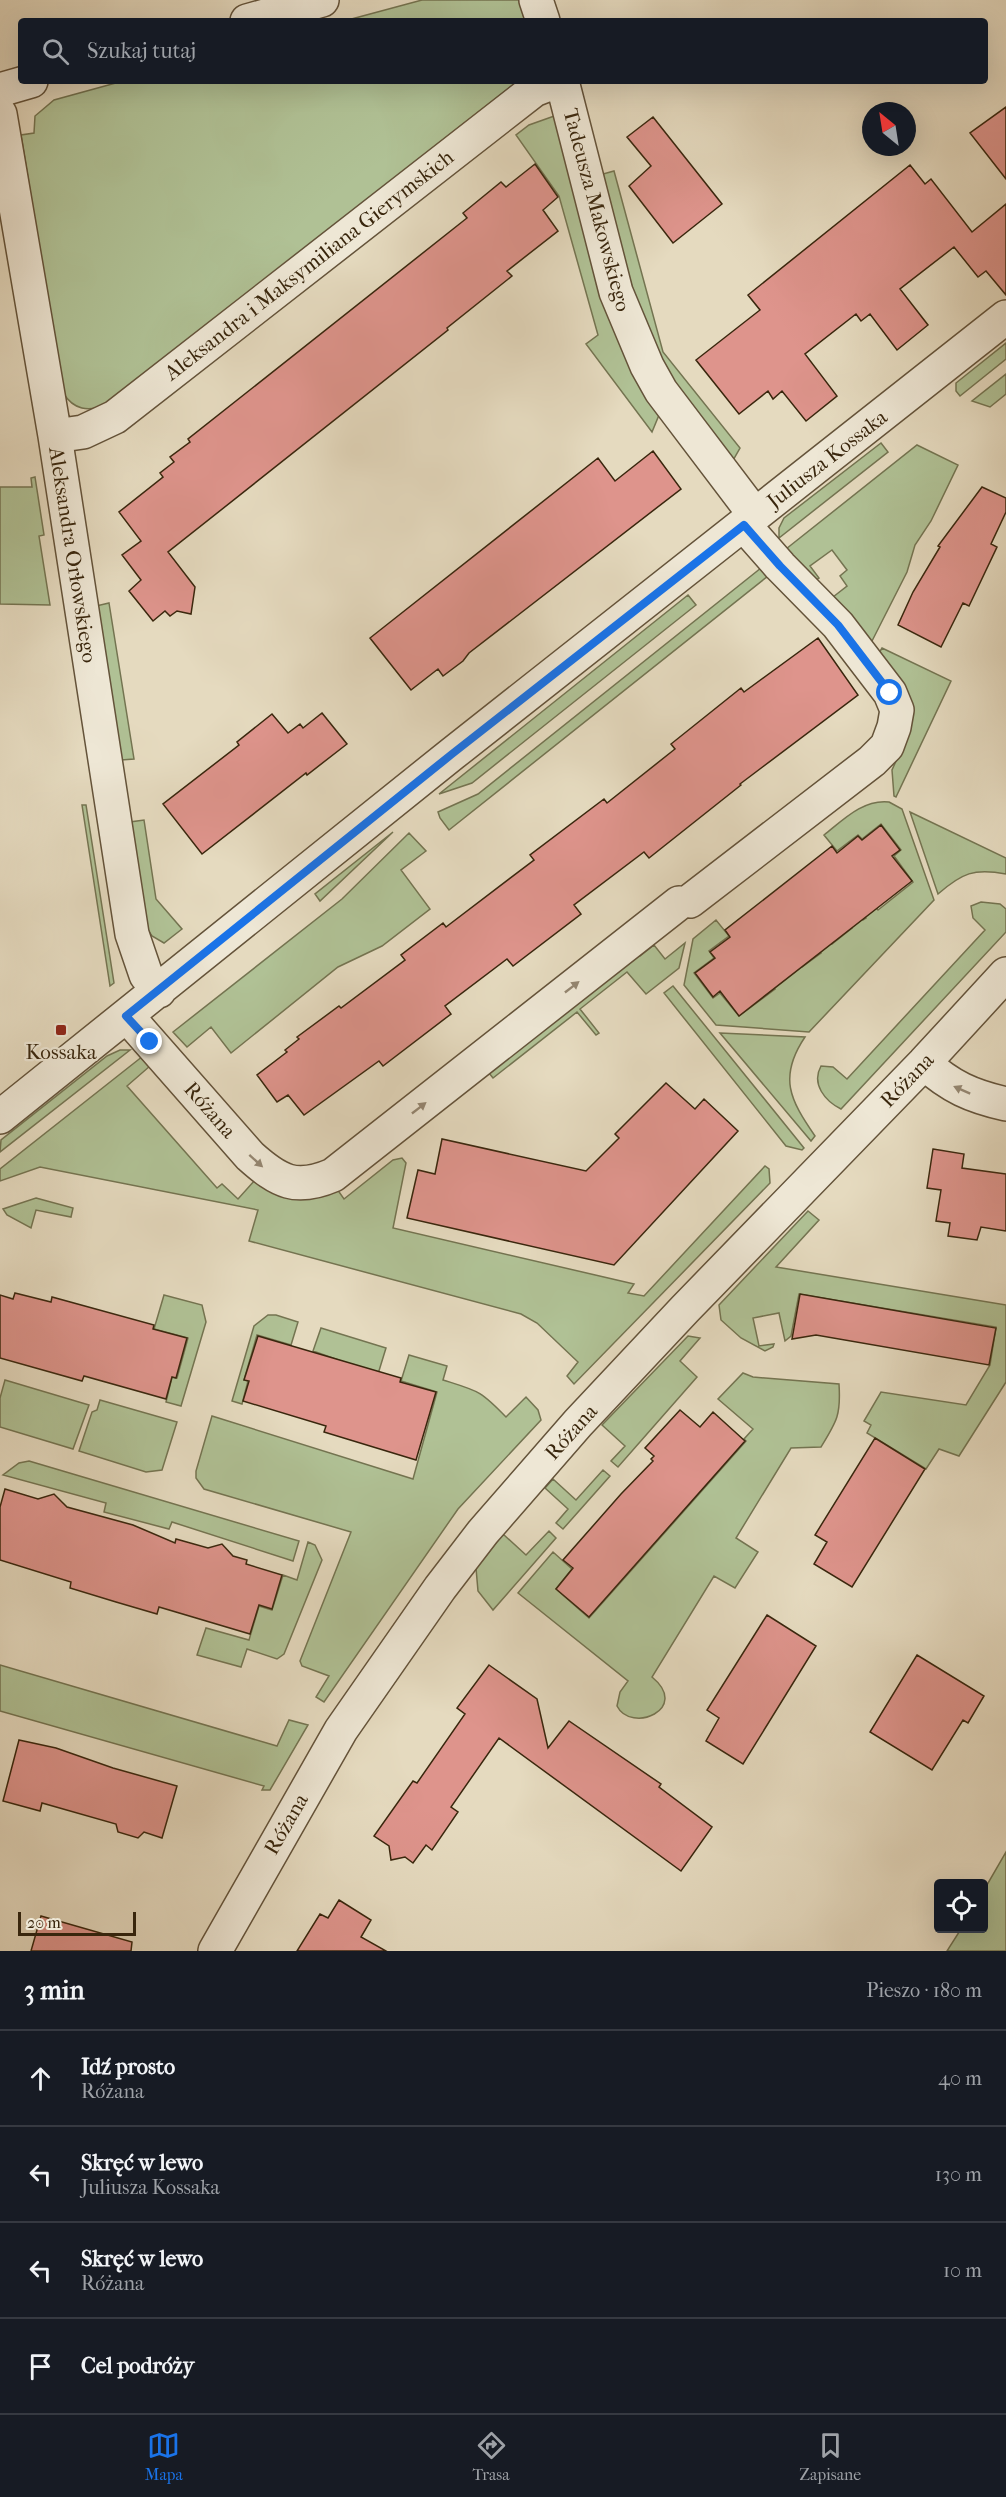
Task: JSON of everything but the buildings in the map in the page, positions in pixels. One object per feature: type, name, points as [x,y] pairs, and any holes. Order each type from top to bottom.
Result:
[{"type":"street","points":[[258,18],[322,0]]},
{"type":"street","points":[[536,0],[542,18]]},
{"type":"street","points":[[0,90],[21,84]]},
{"type":"street","name":"Aleksandra i Maksymiliana Gierymskich","points":[[55,436],[82,432],[115,417],[534,90],[549,84]]},
{"type":"street","name":"Tadeusza Makowskiego","points":[[563,84],[616,292],[627,320],[661,391],[749,520]]},
{"type":"street","name":"Aleksandra Orłowskiego","points":[[0,114],[55,436],[132,933],[146,975],[159,992]]},
{"type":"street","name":"Juliusza Kossaka","points":[[0,1117],[159,992],[452,754],[1006,317]]},
{"type":"street","name":"Różana","points":[[126,1016],[250,1156],[269,1173],[292,1183],[312,1184],[341,1169],[684,902],[872,761],[887,746],[894,727],[897,710],[890,693],[838,625],[780,566],[749,520]]},
{"type":"street","name":"Różana","points":[[215,1951],[340,1730],[440,1588],[483,1532],[578,1423],[677,1317],[924,1063],[1006,974]]},
{"type":"street","points":[[924,1063],[944,1081],[961,1092],[1006,1104]]},
{"type":"green space","points":[[422,0],[519,0],[524,18],[355,18]]},
{"type":"green space","points":[[112,84],[514,84],[106,405],[87,409],[72,403],[63,393],[21,135],[34,133],[35,116],[54,100]]},
{"type":"green space","points":[[557,115],[602,296],[626,358],[659,415],[652,432],[586,344],[598,335],[559,196],[516,135],[529,125]]},
{"type":"green space","points":[[614,171],[663,352],[740,448],[732,462],[675,385],[649,335],[623,255],[603,174]]},
{"type":"green space","points":[[1006,343],[1006,359],[960,396],[956,391],[956,383]]},
{"type":"green space","points":[[1006,374],[1006,394],[990,407],[972,401]]},
{"type":"green space","points":[[881,443],[888,452],[779,538],[779,528],[784,518]]},
{"type":"green space","points":[[917,445],[958,465],[931,521],[915,545],[907,572],[871,643],[833,597],[847,586],[840,576],[847,570],[832,550],[810,566],[819,578],[816,580],[786,549]]},
{"type":"green space","points":[[35,477],[44,535],[39,536],[50,605],[0,604],[0,487],[32,487],[31,478]]},
{"type":"green space","points":[[761,568],[768,576],[449,830],[438,812],[478,794]]},
{"type":"green space","points":[[688,595],[696,605],[472,783],[439,794]]},
{"type":"green space","points":[[109,603],[134,759],[121,760],[96,606]]},
{"type":"green space","points":[[882,648],[951,681],[896,797],[894,796],[892,770],[909,732],[879,653]]},
{"type":"green space","points":[[889,802],[902,809],[934,900],[809,1032],[716,1025],[684,985],[693,939],[716,920],[729,936],[709,951],[714,958],[694,973],[713,998],[720,993],[739,1016],[775,989],[767,978],[798,963],[802,967],[821,953],[817,947],[827,939],[832,944],[852,928],[849,924],[860,915],[863,920],[866,918],[858,906],[868,898],[878,910],[913,882],[894,856],[901,850],[881,824],[862,839],[858,835],[837,851],[824,835],[862,807]]},
{"type":"green space","points":[[82,805],[86,805],[114,983],[110,986]]},
{"type":"green space","points":[[910,812],[1006,858],[1006,874],[977,872],[969,874],[954,881],[938,894]]},
{"type":"green space","points":[[144,820],[156,899],[182,929],[164,943],[152,936],[146,927],[130,822]]},
{"type":"green space","points":[[393,832],[320,901],[315,894]]},
{"type":"green space","points":[[409,833],[426,851],[401,870],[430,909],[382,946],[338,967],[231,1053],[211,1027],[187,1047],[173,1032],[342,899]]},
{"type":"green space","points":[[981,902],[1000,904],[1006,909],[1006,932],[841,1109],[835,1106],[821,1091],[818,1073],[821,1066],[833,1067],[847,1079],[985,930],[973,918],[971,906]]},
{"type":"green space","points":[[685,943],[679,968],[646,994],[627,972],[580,1009],[599,1033],[596,1035],[577,1012],[493,1078],[485,1068],[635,950],[640,956],[654,945],[665,959]]},
{"type":"green space","points":[[673,986],[804,1148],[802,1150],[786,1146],[664,993]]},
{"type":"green space","points":[[720,1033],[805,1037],[792,1064],[790,1088],[799,1111],[815,1136],[811,1141]]},
{"type":"green space","points":[[120,1050],[130,1050],[0,1152],[1,1140],[107,1056]]},
{"type":"green space","points":[[143,1056],[150,1066],[127,1086],[217,1188],[222,1184],[238,1199],[255,1180],[337,1189],[344,1199],[393,1160],[402,1158],[406,1163],[393,1228],[634,1284],[628,1293],[644,1296],[765,1166],[769,1169],[770,1183],[574,1384],[567,1376],[578,1362],[537,1323],[521,1314],[249,1241],[258,1210],[40,1167],[0,1181],[0,1169]]},
{"type":"green space","points":[[36,1198],[73,1208],[71,1217],[36,1210],[31,1228],[7,1215],[3,1209]]},
{"type":"green space","points":[[808,1211],[819,1220],[776,1267],[1006,1305],[1006,1382],[959,1456],[939,1449],[926,1469],[867,1433],[871,1425],[864,1421],[881,1392],[966,1405],[990,1365],[996,1327],[799,1294],[791,1336],[785,1341],[779,1313],[753,1318],[759,1346],[774,1344],[765,1351],[741,1338],[721,1320],[719,1305]]},
{"type":"green space","points":[[164,1295],[202,1305],[206,1322],[181,1406],[166,1402],[172,1377],[177,1378],[188,1338],[154,1329]]},
{"type":"green space","points":[[268,1315],[276,1315],[298,1322],[291,1345],[257,1335],[244,1380],[248,1381],[242,1404],[232,1401],[254,1326]]},
{"type":"green space","points":[[321,1328],[386,1348],[378,1374],[313,1351]]},
{"type":"green space","points":[[688,1336],[700,1338],[680,1361],[697,1377],[618,1467],[611,1461],[625,1446],[602,1425]]},
{"type":"green space","points":[[409,1355],[447,1366],[443,1380],[478,1392],[506,1417],[526,1397],[538,1410],[541,1420],[458,1509],[324,1702],[316,1697],[329,1676],[302,1666],[300,1661],[351,1532],[204,1489],[196,1478],[196,1471],[212,1416],[413,1479],[437,1392],[401,1381]]},
{"type":"green space","points":[[743,1373],[753,1377],[839,1384],[837,1417],[821,1447],[791,1448],[736,1538],[758,1552],[735,1588],[714,1576],[652,1677],[662,1689],[665,1699],[662,1708],[645,1718],[634,1718],[624,1714],[617,1706],[620,1692],[628,1681],[518,1593],[553,1552],[572,1569],[556,1589],[589,1618],[746,1441],[744,1439],[753,1429],[718,1399]]},
{"type":"green space","points":[[5,1380],[89,1405],[73,1449],[0,1427],[0,1398]]},
{"type":"green space","points":[[100,1400],[177,1422],[162,1470],[146,1472],[79,1451],[92,1412],[97,1410]]},
{"type":"green space","points":[[29,1461],[299,1541],[293,1561],[172,1522],[169,1529],[104,1512],[106,1503],[3,1475],[19,1463]]},
{"type":"green space","points":[[603,1470],[610,1476],[563,1529],[556,1523],[568,1509],[545,1488],[553,1479],[576,1500]]},
{"type":"green space","points":[[549,1531],[556,1538],[493,1610],[478,1591],[476,1568],[503,1534],[526,1555]]},
{"type":"green space","points":[[308,1542],[315,1545],[322,1560],[284,1654],[277,1659],[247,1649],[241,1667],[197,1655],[206,1628],[249,1640],[259,1606],[272,1610],[283,1575],[297,1580]]},
{"type":"green space","points":[[0,1665],[277,1746],[289,1720],[308,1725],[270,1790],[262,1790],[264,1786],[0,1711]]},
{"type":"green space","points":[[1006,1852],[1006,1951],[947,1951],[958,1933],[988,1933],[988,1883]]},
{"type":"place","name":"Kossaka","points":[[61,1030]]},
{"type":"route","points":[[150,1042],[126,1016],[159,992],[452,754],[744,525],[780,566],[838,625],[890,693]]}]
